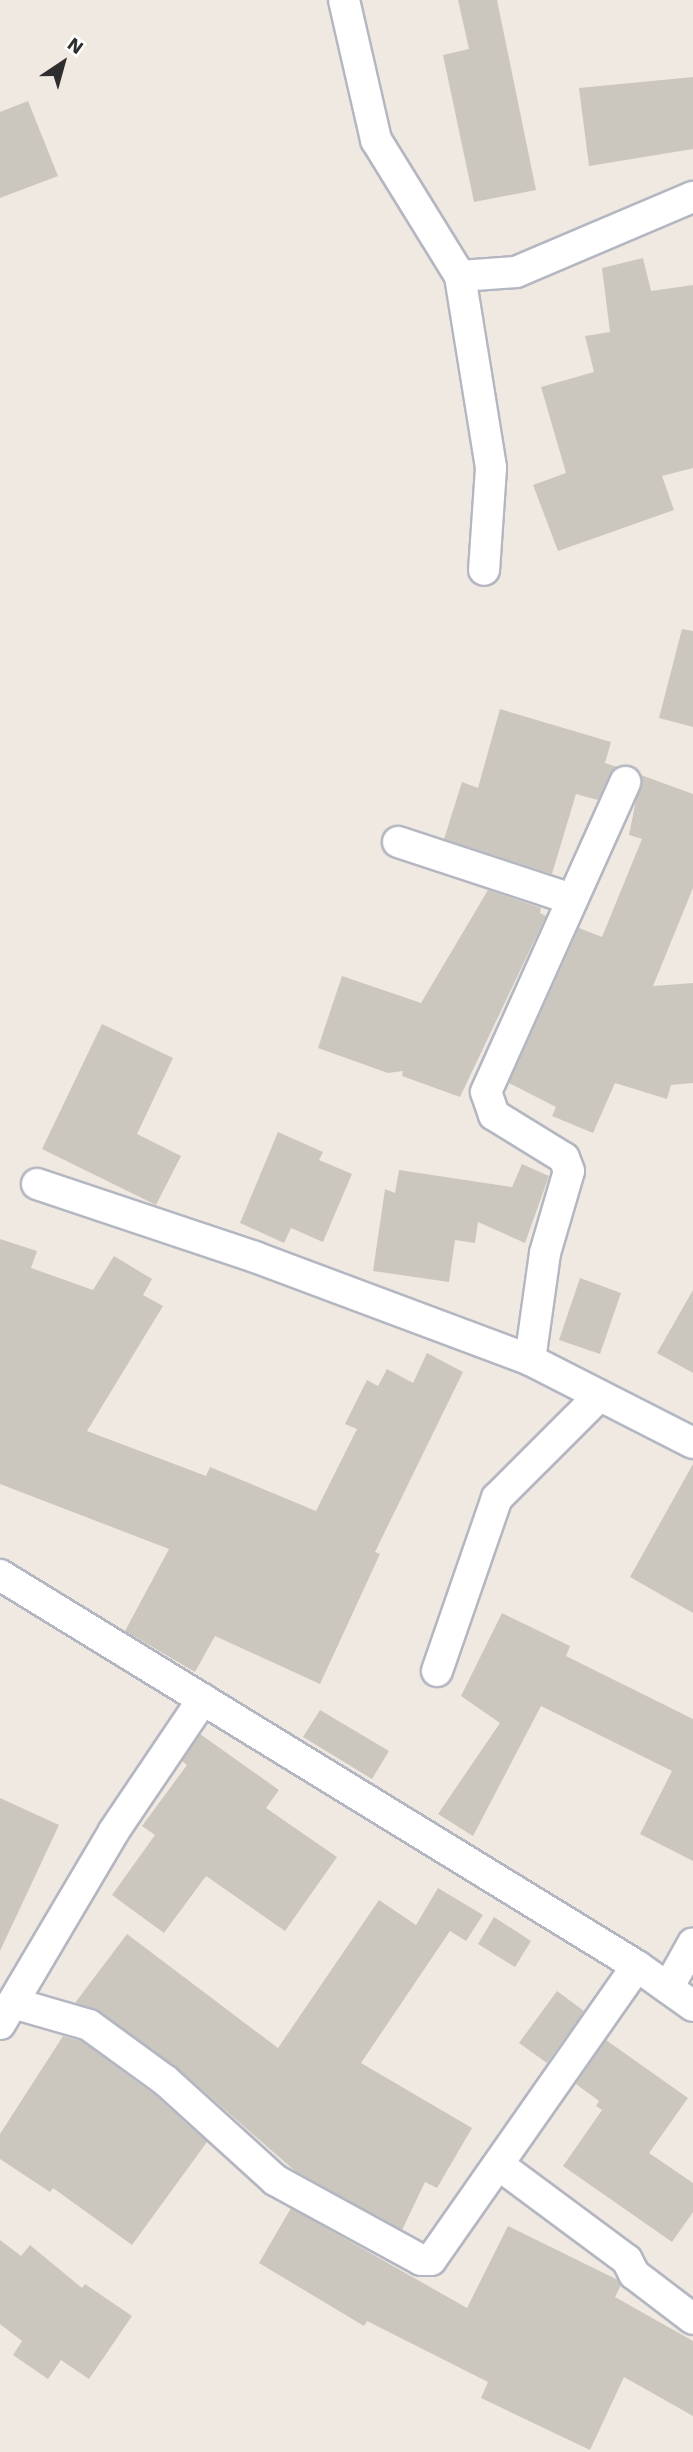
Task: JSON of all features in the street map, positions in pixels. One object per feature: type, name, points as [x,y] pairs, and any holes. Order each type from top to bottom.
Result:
[{"type":"street","points":[[344,0],[376,140],[460,276],[491,468],[484,570]]},
{"type":"street","points":[[460,276],[516,272],[693,197]]},
{"type":"street","points":[[530,1360],[545,1253],[569,1171],[564,1158],[494,1115],[486,1091],[625,782]]},
{"type":"street","points":[[398,842],[571,899]]},
{"type":"street","points":[[37,1184],[255,1257],[530,1360],[598,1397],[693,1443]]},
{"type":"street","points":[[437,1671],[497,1498],[598,1397]]},
{"type":"street","points":[[0,1575],[637,1966],[693,2006]]},
{"type":"street","points":[[204,1699],[114,1831],[6,2014],[89,2025],[166,2081],[275,2180],[421,2260],[431,2260],[637,1966]]},
{"type":"street","points":[[668,1988],[693,1943]]},
{"type":"street","points":[[499,2165],[627,2260],[634,2274],[693,2319]]},
{"type":"building","points":[[458,0],[497,0],[536,190],[474,202],[443,55],[469,49]]},
{"type":"building","points":[[693,77],[693,149],[589,166],[579,88]]},
{"type":"building","points":[[28,101],[58,176],[0,198],[0,112]]},
{"type":"building","points":[[643,258],[651,291],[693,285],[693,468],[662,476],[674,510],[558,551],[533,485],[566,473],[541,387],[594,372],[585,336],[610,332],[602,268]]},
{"type":"building","points":[[682,629],[693,631],[693,727],[659,718]]},
{"type":"building","points":[[500,709],[611,742],[605,763],[617,767],[598,800],[576,794],[552,874],[444,839],[462,782],[478,788]]},
{"type":"building","points":[[641,775],[693,794],[693,888],[653,986],[693,983],[693,1083],[671,1085],[667,1099],[615,1083],[593,1133],[552,1116],[556,1107],[509,1083],[579,928],[602,937],[642,839],[629,835]]},
{"type":"building","points":[[488,890],[541,908],[540,913],[546,916],[460,1097],[402,1076],[403,1071],[388,1073],[318,1048],[342,976],[421,1003]]},
{"type":"building","points":[[102,1024],[173,1058],[137,1134],[181,1156],[156,1205],[42,1149]]},
{"type":"building","points":[[278,1132],[323,1152],[319,1160],[352,1174],[323,1242],[291,1228],[284,1243],[240,1223]]},
{"type":"building","points":[[522,1164],[549,1176],[525,1243],[478,1222],[475,1243],[455,1240],[449,1282],[373,1271],[385,1189],[395,1193],[399,1170],[512,1187]]},
{"type":"building","points":[[0,1239],[37,1251],[31,1268],[93,1290],[114,1256],[152,1279],[143,1295],[163,1306],[87,1431],[206,1476],[210,1467],[316,1511],[357,1429],[345,1424],[367,1380],[378,1386],[387,1369],[413,1383],[427,1353],[463,1372],[375,1552],[380,1554],[320,1684],[215,1636],[195,1672],[125,1631],[169,1549],[0,1484]]},
{"type":"building","points":[[580,1278],[621,1293],[600,1354],[559,1340]]},
{"type":"building","points":[[693,1290],[693,1373],[657,1353]]},
{"type":"building","points":[[693,1464],[693,1613],[630,1577]]},
{"type":"building","points":[[502,1613],[570,1646],[566,1656],[693,1719],[693,1861],[640,1834],[672,1771],[541,1706],[473,1836],[438,1814],[500,1723],[461,1696]]},
{"type":"building","points":[[320,1710],[389,1751],[372,1779],[303,1737]]},
{"type":"building","points":[[200,1734],[279,1790],[266,1808],[337,1857],[285,1931],[206,1876],[164,1933],[112,1895],[155,1835],[142,1826],[187,1765],[182,1761]]},
{"type":"building","points":[[0,1798],[59,1825],[0,1951]]},
{"type":"building","points":[[438,1888],[483,1915],[466,1941],[450,1931],[361,2063],[472,2128],[437,2188],[425,2182],[402,2230],[295,2171],[176,2067],[99,2011],[75,2003],[127,1934],[278,2048],[379,1900],[416,1925]]},
{"type":"building","points":[[494,1917],[531,1941],[515,1967],[478,1944]]},
{"type":"building","points":[[557,1991],[584,2011],[547,2063],[519,2043]]},
{"type":"building","points":[[63,2036],[81,2041],[155,2095],[207,2142],[132,2245],[53,2188],[50,2192],[0,2159],[0,2134]]},
{"type":"building","points":[[606,2040],[688,2098],[649,2153],[693,2183],[693,2212],[672,2242],[563,2166],[602,2110],[596,2106],[599,2101],[576,2084]]},
{"type":"building","points":[[291,2208],[467,2308],[508,2226],[618,2280],[621,2285],[615,2297],[693,2341],[693,2416],[624,2377],[590,2450],[481,2398],[488,2382],[367,2321],[364,2326],[259,2263]]},
{"type":"building","points":[[0,2240],[21,2256],[30,2245],[82,2288],[85,2284],[132,2316],[89,2379],[61,2360],[48,2379],[13,2355],[22,2341],[0,2324]]}]
